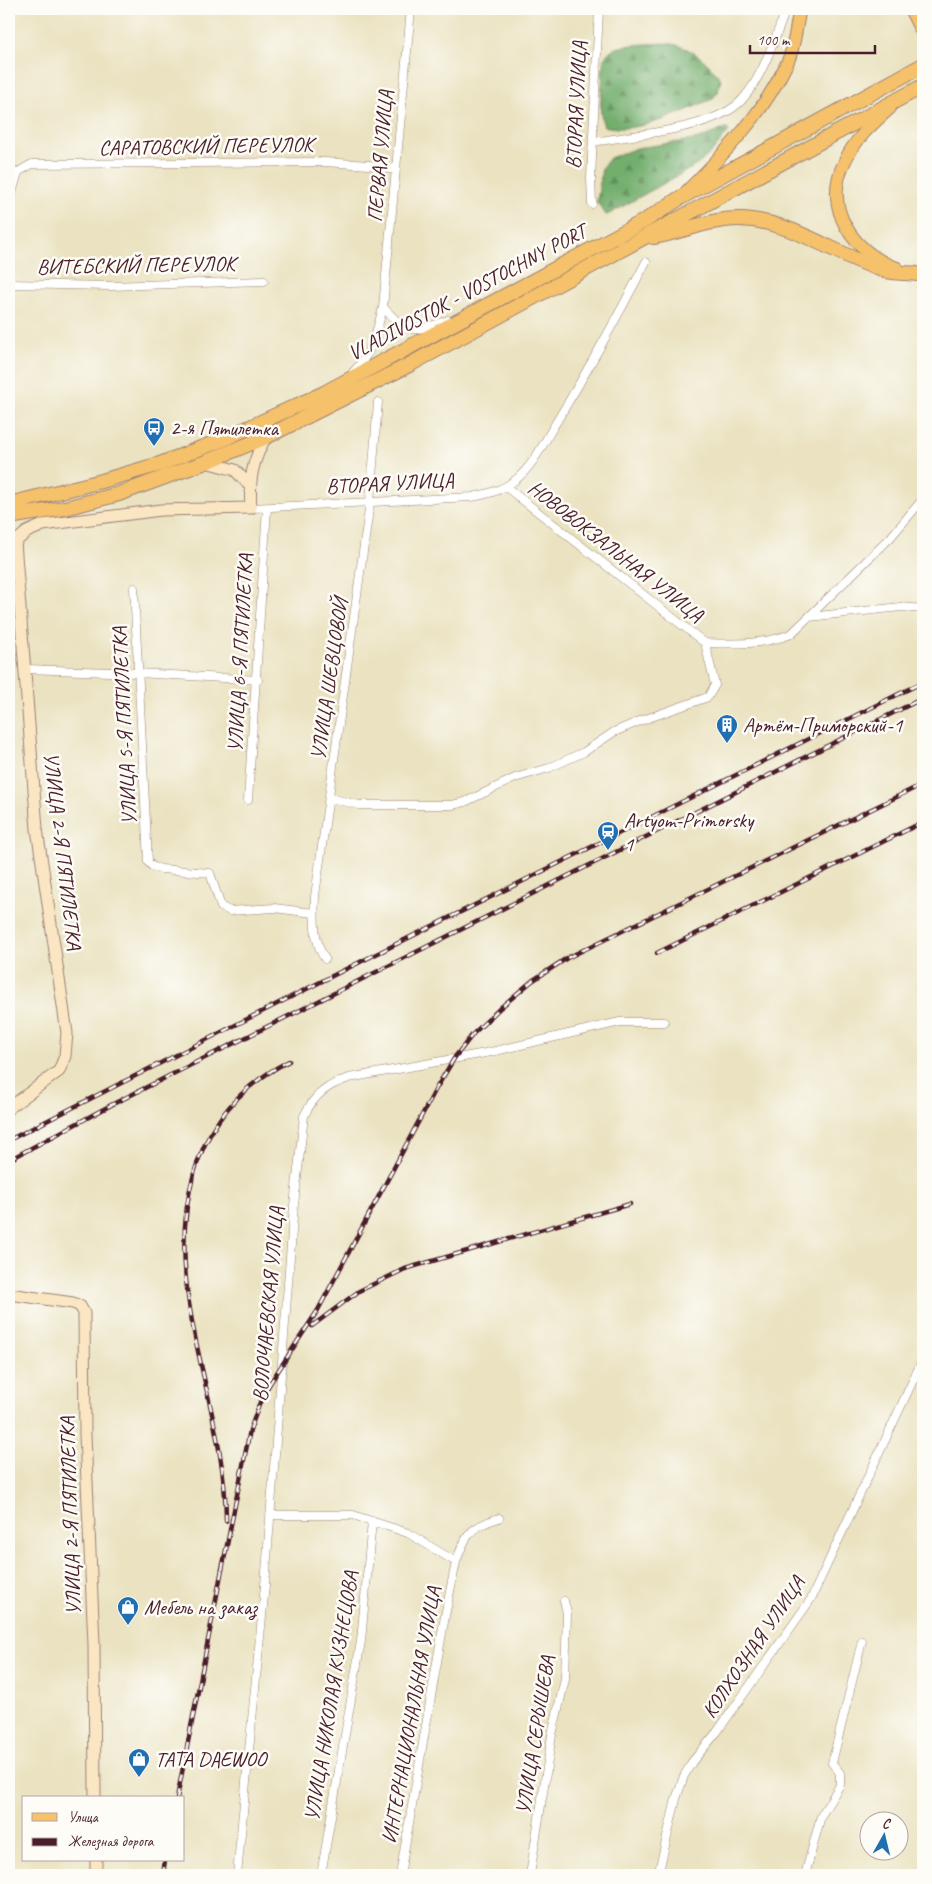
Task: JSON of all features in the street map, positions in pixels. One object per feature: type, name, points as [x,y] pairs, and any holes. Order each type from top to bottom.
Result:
[{"type":"highway","name":"VLADIVOSTOK - VOSTOCHNY PORT","points":[[9,504],[92,484],[160,464],[232,435],[324,393],[348,378],[646,220],[680,198],[923,65]]},
{"type":"highway","name":"VLADIVOSTOK - VOSTOCHNY PORT","points":[[9,517],[65,508],[119,494],[206,462],[266,437],[409,365],[923,86]]},
{"type":"highway","points":[[638,240],[717,222],[739,219],[766,223],[803,234],[884,271],[920,274]]},
{"type":"main road","points":[[680,198],[726,152],[757,116],[788,60],[800,9]]},
{"type":"main road","points":[[912,12],[923,34]]},
{"type":"main road","points":[[901,97],[862,133],[843,164],[837,184],[839,210],[845,229],[860,246],[885,264],[920,274]]},
{"type":"main road","points":[[251,508],[249,486],[254,461],[266,437]]},
{"type":"main road","points":[[206,462],[234,470],[249,486]]},
{"type":"main road","name":"ВТОРАЯ УЛИЦА","points":[[12,543],[26,532],[43,525],[161,510],[251,508]]},
{"type":"main road","name":"УЛИЦА 2-Я ПЯТИЛЕТКА","points":[[9,1108],[59,1071],[65,1056],[68,1033],[37,829],[26,670],[12,543]]},
{"type":"main road","name":"УЛИЦА 2-Я ПЯТИЛЕТКА","points":[[9,1294],[73,1303],[80,1306],[84,1313],[85,1435],[94,1644],[95,1796]]},
{"type":"main road","points":[[96,1862],[96,1875]]},
{"type":"street","name":"ПЕРВАЯ УЛИЦА","points":[[348,378],[366,358],[373,344],[383,307],[411,9]]},
{"type":"street","name":"ВТОРАЯ УЛИЦА","points":[[592,204],[591,178],[599,9]]},
{"type":"street","points":[[593,142],[692,125],[708,120],[735,106],[754,82],[769,55],[786,9]]},
{"type":"street","name":"САРАТОВСКИЙ ПЕРЕУЛОК","points":[[9,204],[18,172],[26,166],[38,164],[324,162],[369,165],[396,170]]},
{"type":"street","name":"ВТОРАЯ УЛИЦА","points":[[251,508],[472,497],[493,493],[506,487],[523,472],[542,445],[583,379],[646,262]]},
{"type":"street","name":"ВИТЕБСКИЙ ПЕРЕУЛОК","points":[[9,284],[110,286],[264,281]]},
{"type":"street","points":[[383,307],[399,325],[412,330],[472,313]]},
{"type":"street","name":"УЛИЦА ШЕВЦОВОЙ","points":[[325,959],[319,950],[314,913],[370,502],[378,402]]},
{"type":"street","name":"НОВОВОКЗАЛЬНАЯ УЛИЦА","points":[[506,487],[705,643],[733,644],[776,640],[790,634],[810,617],[890,538],[923,498]]},
{"type":"street","name":"УЛИЦА 6-Я ПЯТИЛЕТКА","points":[[248,800],[258,680],[267,508]]},
{"type":"street","name":"УЛИЦА 5-Я ПЯТИЛЕТКА","points":[[134,588],[148,862],[153,867],[161,869],[210,873],[221,907],[224,910],[274,908],[314,913]]},
{"type":"street","points":[[810,617],[901,607],[923,609]]},
{"type":"street","name":"НОВОВОКЗАЛЬНАЯ УЛИЦА","points":[[330,798],[358,805],[458,804],[515,778],[549,768],[584,752],[614,732],[708,697],[715,685],[705,643]]},
{"type":"street","points":[[26,670],[138,673],[258,680]]},
{"type":"street","name":"ВОЛОЧАЕВСКАЯ УЛИЦА","points":[[237,1875],[270,1515],[294,1205],[304,1116],[319,1092],[332,1084],[349,1078],[491,1052],[620,1022],[664,1022]]},
{"type":"street","name":"КОЛХОЗНАЯ УЛИЦА","points":[[658,1875],[676,1799],[684,1776],[692,1762],[716,1732],[812,1599],[923,1359]]},
{"type":"street","points":[[270,1515],[353,1515],[408,1533],[456,1562]]},
{"type":"street","name":"ИНТЕРНАЦИОНАЛЬНАЯ УЛИЦА","points":[[400,1875],[456,1562],[467,1535],[479,1525],[499,1518]]},
{"type":"street","name":"УЛИЦА НИКОЛАЯ КУЗНЕЦОВА","points":[[321,1875],[361,1641],[372,1521]]},
{"type":"street","name":"УЛИЦА СЕРЫШЕВА","points":[[530,1875],[552,1735],[565,1680],[567,1613],[564,1601]]},
{"type":"street","points":[[805,1875],[821,1816],[840,1785],[840,1773],[832,1763],[862,1641]]},
{"type":"green space","points":[[669,43],[693,52],[709,66],[721,79],[718,92],[712,99],[659,121],[631,127],[617,128],[604,126],[601,117],[603,65],[608,53],[619,47]]},
{"type":"green space","points":[[726,128],[729,131],[712,152],[697,165],[609,214],[606,215],[597,202],[602,168],[610,158],[637,148],[699,139]]},
{"type":"railway","points":[[9,1140],[340,972],[923,682]]},
{"type":"railway","points":[[9,1160],[113,1104],[923,698]]},
{"type":"railway","points":[[222,1570],[250,1430],[263,1394],[318,1310],[437,1087],[455,1057],[473,1034],[532,981],[567,958],[923,784]]},
{"type":"railway","points":[[657,953],[923,822]]},
{"type":"railway","points":[[226,1521],[223,1477],[216,1434],[189,1305],[185,1261],[186,1217],[194,1173],[200,1155],[218,1121],[256,1081],[289,1061]]},
{"type":"railway","points":[[312,1326],[359,1291],[405,1269],[630,1204]]},
{"type":"railway","points":[[177,1796],[223,1564]]},
{"type":"railway","points":[[163,1875],[165,1862]]},
{"type":"place","name":"2-я Пятилетка","points":[[154,447]]},
{"type":"place","name":"Артём-Приморский-1","points":[[727,744]]},
{"type":"place","name":"Artyom-Primorsky 1","points":[[608,851]]},
{"type":"place","name":"Мебель на заказ","points":[[128,1626]]},
{"type":"place","name":"TATA DAEWOO","points":[[139,1778]]}]
